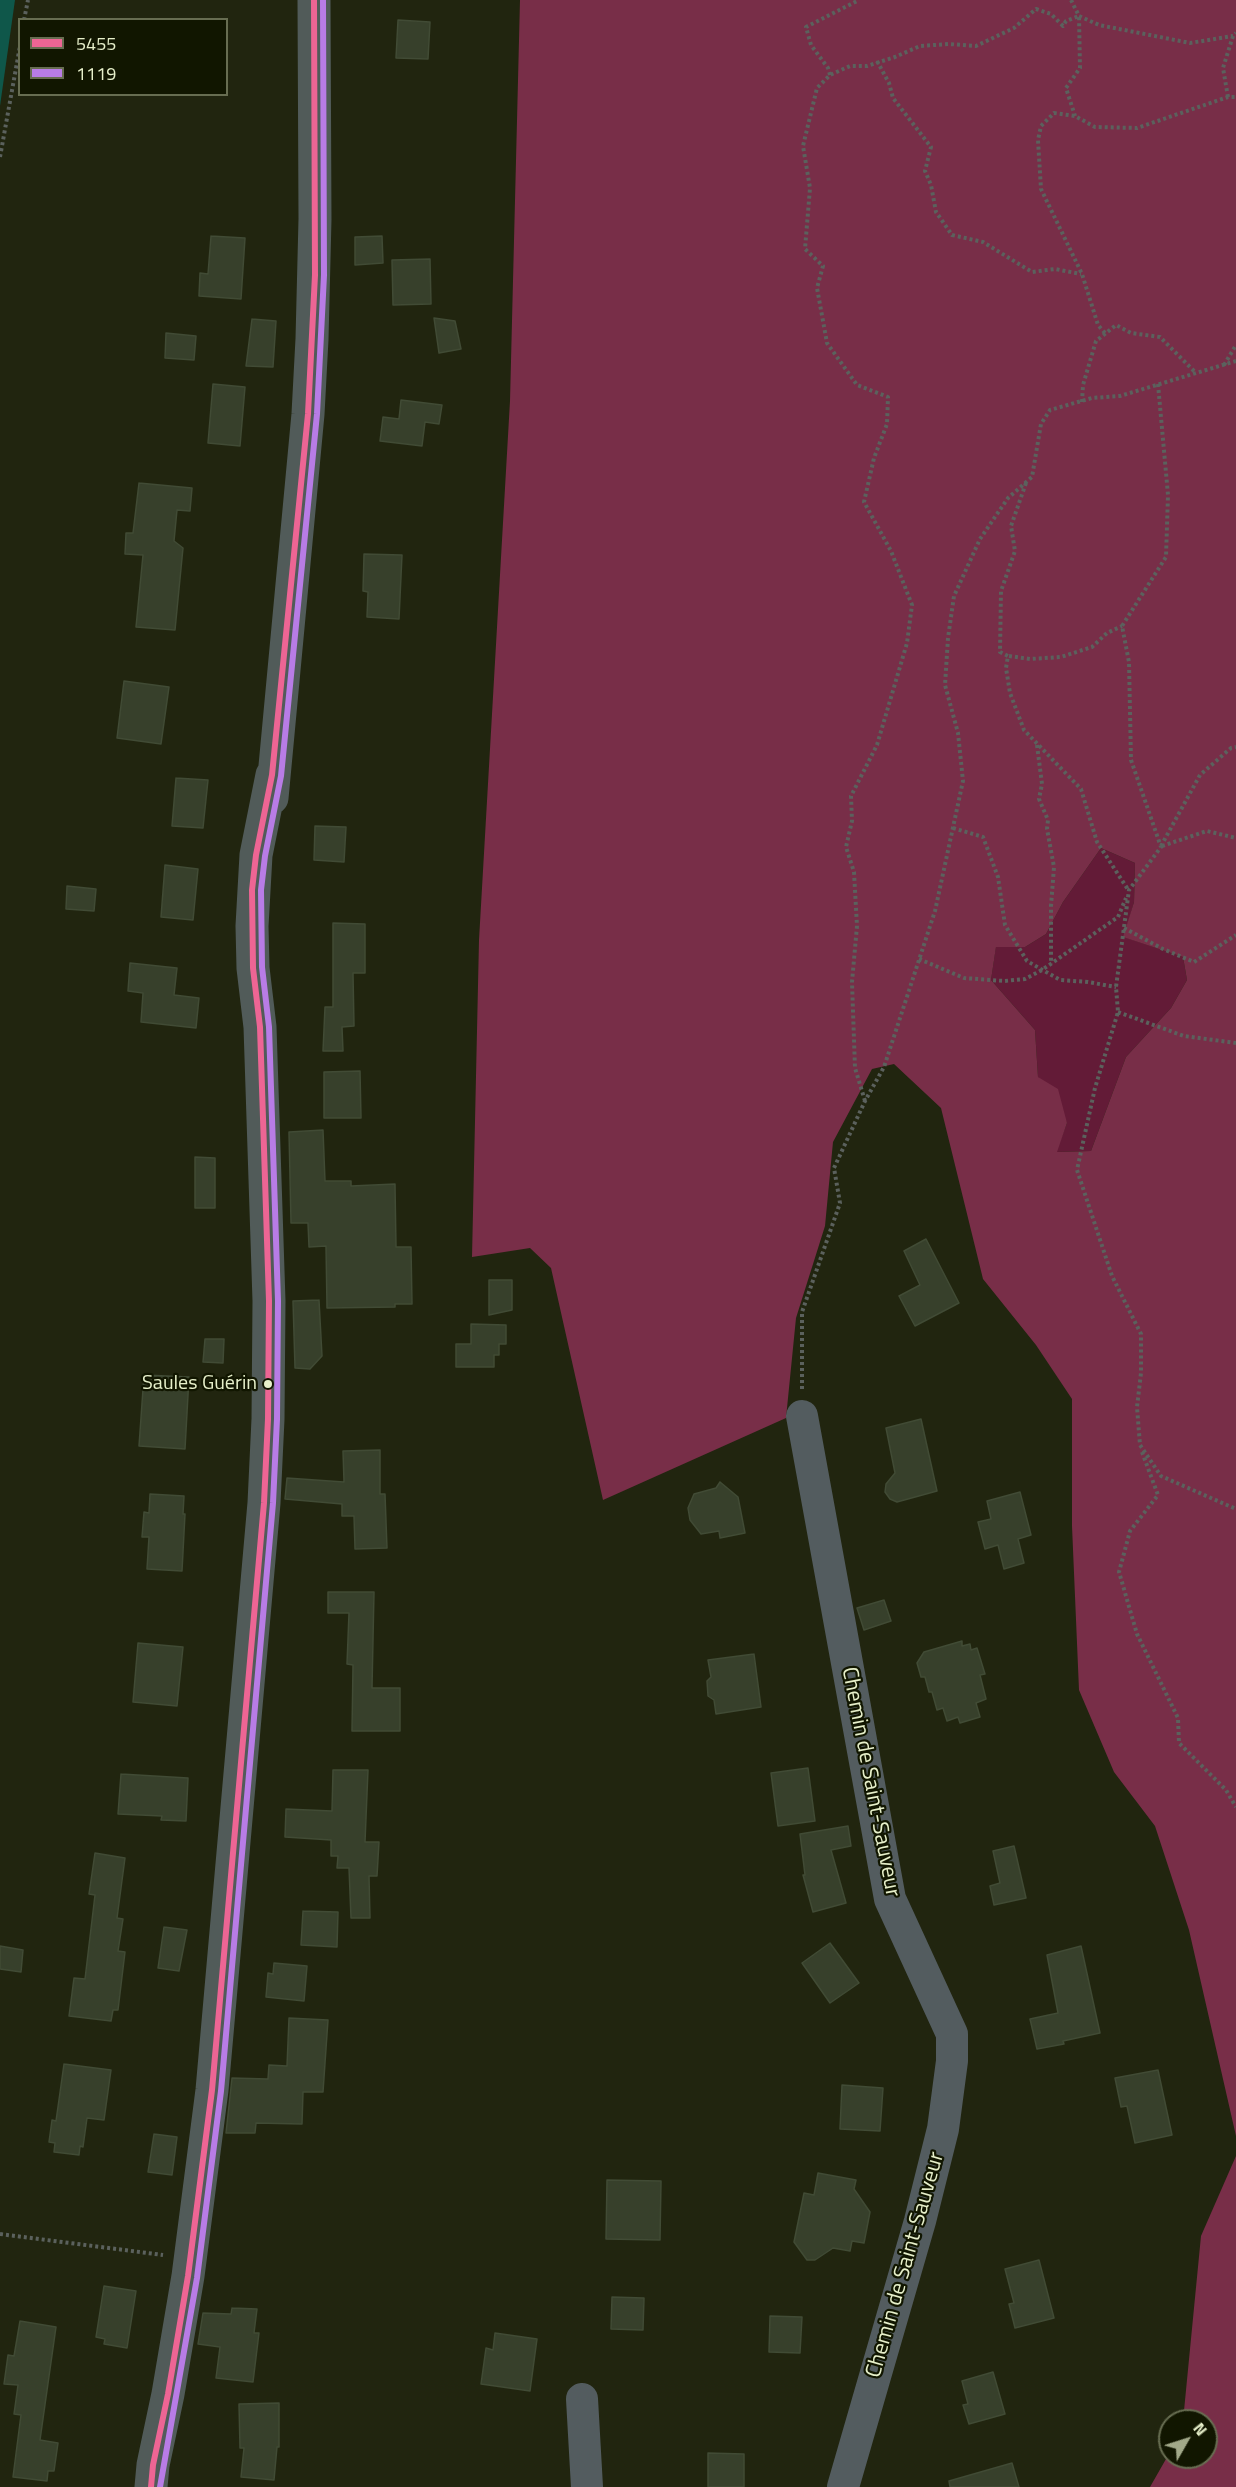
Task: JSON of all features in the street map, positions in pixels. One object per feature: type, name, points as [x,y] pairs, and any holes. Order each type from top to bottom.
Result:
[{"type":"main road","points":[[150,2480],[174,2361],[212,2090],[258,1580],[268,1419],[269,1301],[260,1027],[269,928],[272,775],[308,414],[312,339],[316,154],[314,0]]},
{"type":"street","name":"Chemin de Saint-Sauveur","points":[[802,1416],[890,1899],[952,2034],[952,2061],[943,2129],[920,2221],[843,2487]]},
{"type":"street","points":[[582,2399],[587,2487]]},
{"type":"path","points":[[24,18],[28,0]]},
{"type":"path","points":[[830,75],[828,68],[811,45],[806,27],[860,0]]},
{"type":"path","points":[[1071,0],[1079,16],[1080,68],[1066,87],[1075,116]]},
{"type":"path","points":[[865,1101],[855,1068],[852,982],[857,926],[854,872],[846,847],[852,821],[851,796],[877,745],[907,644],[912,605],[891,551],[864,502],[874,458],[887,424],[888,397],[857,385],[827,343],[817,288],[823,266],[805,249],[810,188],[803,146],[818,88],[830,75],[850,66],[867,66],[920,46],[949,44],[976,46],[1014,28],[1036,9],[1052,14],[1063,26],[1066,21],[1079,16],[1099,25],[1190,43],[1234,35],[1223,68],[1228,97]]},
{"type":"path","points":[[0,157],[18,57]]},
{"type":"path","points":[[877,61],[889,83],[893,98],[931,147],[925,171],[931,185],[936,212],[952,235],[983,242],[1032,272],[1055,269],[1082,274]]},
{"type":"path","points":[[1106,333],[1098,325],[1082,274],[1041,189],[1038,140],[1041,126],[1054,112],[1075,116],[1095,127],[1137,128],[1228,97],[1236,98]]},
{"type":"path","points":[[1082,402],[1083,385],[1096,341],[1116,325],[1131,333],[1160,337],[1197,374]]},
{"type":"path","points":[[1224,366],[1236,345]]},
{"type":"path","points":[[802,1416],[802,1312],[840,1203],[834,1168],[865,1101],[884,1067],[934,911],[963,781],[958,733],[945,685],[954,596],[980,538],[1008,498],[1032,477],[1041,424],[1050,410],[1092,398],[1120,396],[1236,361]]},
{"type":"path","points":[[1026,482],[1011,526],[1015,551],[1000,591],[1000,652],[1008,656],[1030,659],[1061,657],[1092,647],[1107,633],[1122,626],[1166,557],[1168,495],[1158,384]]},
{"type":"path","points":[[1122,626],[1129,662],[1131,760],[1161,847]]},
{"type":"path","points":[[1008,656],[1006,668],[1010,693],[1024,730],[1081,789],[1097,842],[1129,890],[1116,987],[1118,1012],[1095,1088],[1077,1170],[1113,1276],[1141,1334],[1141,1373],[1137,1407],[1140,1445],[1158,1495],[1130,1531],[1119,1572],[1137,1634],[1178,1718],[1179,1743],[1226,1790],[1236,1807]]},
{"type":"path","points":[[1037,744],[1042,784],[1039,799],[1048,820],[1047,829],[1054,867],[1051,964]]},
{"type":"path","points":[[919,958],[964,978],[1025,979],[1042,970],[1119,917],[1129,890],[1161,847],[1200,775],[1231,748],[1236,747]]},
{"type":"path","points":[[953,828],[982,837],[998,877],[1005,926],[1028,961],[1060,980],[1116,987]]},
{"type":"path","points":[[1161,847],[1207,831],[1236,838]]},
{"type":"path","points":[[1124,928],[1163,949],[1194,962],[1236,935]]},
{"type":"path","points":[[1118,1012],[1184,1036],[1236,1044]]},
{"type":"path","points":[[1140,1445],[1161,1476],[1236,1509]]},
{"type":"path","points":[[0,2234],[190,2258]]},
{"type":"shaded area","points":[[520,0],[1236,0],[1236,2136],[1189,1930],[1155,1826],[1114,1772],[1079,1690],[1072,1526],[1072,1399],[1036,1345],[983,1279],[941,1108],[894,1064],[872,1069],[833,1142],[825,1226],[796,1318],[786,1418],[603,1500],[551,1268],[530,1248],[472,1257],[479,940],[510,401]],"holes":[[[1101,848],[1135,863],[1134,902],[1123,937],[1183,957],[1187,980],[1171,1008],[1126,1057],[1091,1151],[1057,1152],[1067,1123],[1058,1089],[1038,1077],[1035,1030],[991,980],[996,947],[1025,947],[1046,934],[1063,902]]]},
{"type":"shaded area","points":[[1101,848],[1135,863],[1134,902],[1124,937],[1183,957],[1187,980],[1171,1008],[1126,1057],[1091,1151],[1056,1152],[1067,1123],[1038,1077],[1035,1030],[991,980],[996,946],[1025,947],[1046,934],[1063,902]]},
{"type":"shaded area","points":[[1236,2156],[1236,2487],[1150,2487],[1160,2469],[1218,2469],[1218,2409],[1184,2409],[1201,2236]]},
{"type":"water","points":[[0,0],[15,0],[0,106]]},
{"type":"building","points":[[398,20],[430,22],[428,59],[396,58]]},
{"type":"building","points":[[211,236],[245,238],[241,299],[199,296],[200,273],[208,274]]},
{"type":"building","points":[[382,236],[383,263],[355,265],[355,237]]},
{"type":"building","points":[[430,259],[431,304],[393,305],[392,260]]},
{"type":"building","points":[[434,318],[455,321],[461,349],[439,353]]},
{"type":"building","points":[[252,319],[276,321],[273,367],[246,366]]},
{"type":"building","points":[[166,333],[196,336],[194,360],[165,358]]},
{"type":"building","points":[[213,384],[245,387],[240,446],[208,443]]},
{"type":"building","points":[[401,400],[442,405],[439,424],[425,422],[422,446],[380,441],[383,417],[399,419]]},
{"type":"building","points":[[139,483],[192,488],[190,511],[177,510],[174,541],[183,548],[175,630],[136,627],[143,555],[125,554],[126,533],[133,533]]},
{"type":"building","points":[[364,554],[402,555],[399,619],[367,617],[368,592],[363,591]]},
{"type":"building","points":[[124,681],[169,687],[161,744],[117,738]]},
{"type":"building","points":[[176,778],[208,780],[203,828],[172,826]]},
{"type":"building","points":[[315,826],[346,827],[344,862],[314,860]]},
{"type":"building","points":[[165,865],[198,869],[193,920],[161,917]]},
{"type":"building","points":[[67,886],[96,889],[94,911],[66,909]]},
{"type":"building","points":[[333,923],[365,924],[365,973],[353,973],[354,1026],[342,1027],[343,1051],[323,1051],[325,1007],[333,1007]]},
{"type":"building","points":[[130,963],[177,968],[174,995],[199,998],[196,1028],[141,1022],[143,993],[128,991]]},
{"type":"building","points":[[360,1071],[361,1118],[324,1118],[324,1072]]},
{"type":"building","points":[[323,1130],[325,1181],[351,1181],[351,1186],[395,1184],[396,1247],[411,1247],[412,1304],[395,1304],[395,1307],[327,1308],[326,1246],[309,1247],[308,1223],[291,1223],[289,1132]]},
{"type":"building","points":[[195,1157],[215,1158],[215,1208],[195,1208]]},
{"type":"building","points":[[926,1239],[959,1303],[915,1326],[899,1296],[920,1285],[904,1251]]},
{"type":"building","points":[[489,1280],[512,1280],[512,1310],[489,1315]]},
{"type":"building","points":[[319,1300],[322,1356],[310,1369],[295,1368],[293,1301]]},
{"type":"building","points":[[471,1324],[506,1325],[506,1344],[499,1344],[499,1355],[494,1355],[494,1367],[456,1367],[456,1344],[471,1344]]},
{"type":"building","points":[[205,1339],[224,1339],[223,1363],[203,1362]]},
{"type":"building","points":[[144,1375],[189,1377],[185,1449],[139,1446]]},
{"type":"building","points":[[921,1419],[937,1491],[897,1502],[890,1499],[885,1492],[886,1484],[895,1473],[886,1428]]},
{"type":"building","points":[[380,1450],[380,1494],[385,1494],[387,1548],[355,1549],[354,1516],[342,1516],[342,1504],[285,1499],[287,1478],[344,1482],[343,1451]]},
{"type":"building","points":[[720,1482],[738,1497],[745,1533],[720,1538],[719,1531],[701,1534],[690,1520],[688,1508],[694,1494],[716,1488]]},
{"type":"building","points":[[1020,1492],[1031,1535],[1018,1539],[1024,1563],[1004,1569],[998,1545],[985,1549],[978,1522],[991,1519],[987,1501]]},
{"type":"building","points":[[150,1494],[184,1496],[182,1571],[147,1569],[149,1537],[142,1537],[144,1512],[149,1513]]},
{"type":"building","points":[[328,1592],[374,1592],[372,1688],[400,1688],[400,1731],[352,1731],[353,1665],[347,1664],[349,1613],[328,1613]]},
{"type":"building","points":[[884,1600],[891,1621],[864,1630],[857,1608]]},
{"type":"building","points":[[962,1641],[962,1646],[970,1644],[971,1650],[977,1648],[985,1674],[980,1675],[986,1699],[976,1703],[980,1717],[960,1723],[958,1717],[947,1721],[943,1708],[937,1710],[932,1692],[929,1692],[925,1677],[921,1677],[917,1663],[924,1652]]},
{"type":"building","points":[[138,1643],[183,1647],[177,1706],[133,1702]]},
{"type":"building","points":[[754,1654],[761,1707],[716,1714],[714,1700],[708,1696],[707,1681],[711,1677],[708,1660]]},
{"type":"building","points":[[808,1768],[815,1821],[778,1826],[771,1773]]},
{"type":"building","points":[[333,1770],[368,1770],[365,1842],[379,1842],[377,1876],[369,1876],[370,1918],[351,1918],[349,1868],[337,1868],[338,1856],[331,1856],[331,1840],[285,1837],[286,1809],[332,1811]]},
{"type":"building","points":[[121,1774],[188,1778],[186,1821],[161,1820],[162,1816],[118,1814]]},
{"type":"building","points":[[848,1826],[851,1846],[831,1850],[846,1903],[813,1912],[803,1875],[805,1875],[800,1834]]},
{"type":"building","points":[[1014,1846],[1026,1898],[994,1905],[990,1886],[1000,1883],[993,1851]]},
{"type":"building","points":[[95,1853],[125,1858],[117,1918],[123,1919],[118,1951],[125,1952],[118,2010],[113,2010],[111,2021],[69,2016],[74,1978],[85,1979],[95,1895],[89,1894]]},
{"type":"building","points":[[303,1911],[338,1912],[337,1947],[301,1945]]},
{"type":"building","points":[[164,1927],[187,1930],[179,1971],[158,1968]]},
{"type":"building","points":[[830,1943],[859,1983],[830,2003],[802,1963]]},
{"type":"building","points":[[0,1946],[23,1950],[21,1972],[0,1969]]},
{"type":"building","points":[[1081,1946],[1100,2033],[1063,2041],[1064,2044],[1037,2049],[1030,2019],[1058,2013],[1047,1955]]},
{"type":"building","points":[[274,1963],[307,1966],[304,2001],[266,1997],[268,1973],[273,1974]]},
{"type":"building","points":[[289,2018],[328,2020],[323,2092],[303,2092],[302,2124],[256,2123],[255,2133],[226,2133],[232,2078],[268,2079],[269,2065],[287,2066]]},
{"type":"building","points":[[64,2064],[111,2070],[104,2120],[87,2118],[83,2147],[80,2146],[79,2155],[54,2152],[55,2143],[49,2142],[52,2120],[56,2121]]},
{"type":"building","points":[[1158,2070],[1172,2135],[1135,2143],[1127,2106],[1121,2107],[1115,2078]]},
{"type":"building","points":[[842,2085],[883,2088],[880,2131],[840,2129]]},
{"type":"building","points":[[154,2134],[177,2137],[172,2175],[148,2172]]},
{"type":"building","points":[[818,2173],[856,2180],[854,2189],[870,2212],[864,2243],[852,2241],[850,2251],[833,2248],[815,2260],[807,2260],[794,2242],[804,2193],[814,2195]]},
{"type":"building","points":[[607,2180],[661,2181],[660,2240],[606,2239]]},
{"type":"building","points":[[1039,2260],[1054,2318],[1015,2328],[1009,2304],[1014,2303],[1005,2269]]},
{"type":"building","points":[[104,2286],[136,2291],[127,2348],[104,2344],[105,2339],[96,2337]]},
{"type":"building","points":[[612,2297],[644,2298],[643,2330],[611,2329]]},
{"type":"building","points":[[232,2308],[257,2309],[254,2333],[259,2333],[253,2382],[216,2378],[220,2347],[198,2344],[203,2313],[231,2314]]},
{"type":"building","points":[[770,2316],[802,2317],[800,2353],[769,2352]]},
{"type":"building","points":[[20,2321],[56,2327],[40,2440],[58,2443],[54,2471],[48,2471],[47,2481],[13,2477],[21,2415],[14,2414],[18,2385],[4,2384],[8,2355],[14,2356]]},
{"type":"building","points":[[495,2333],[537,2339],[530,2391],[481,2384],[486,2348],[493,2350]]},
{"type":"building","points":[[993,2372],[1005,2414],[969,2424],[963,2405],[968,2404],[962,2381]]},
{"type":"building","points":[[279,2403],[279,2447],[277,2447],[274,2480],[241,2477],[244,2448],[240,2448],[239,2404]]},
{"type":"building","points":[[708,2453],[744,2454],[744,2487],[708,2487]]},
{"type":"building","points":[[1012,2463],[1019,2487],[950,2487],[949,2481]]},
{"type":"transit line","name":"5455","points":[[151,2487],[153,2465],[168,2394],[188,2276],[212,2090],[264,1503],[268,1419],[269,1301],[260,1027],[253,968],[252,890],[256,855],[272,775],[308,414],[315,275],[314,0]]},
{"type":"transit line","name":"1119","points":[[160,2487],[197,2278],[221,2091],[273,1503],[277,1419],[278,1301],[269,1027],[262,967],[261,890],[265,856],[281,776],[317,414],[324,275],[323,0]]},
{"type":"place","name":"Saules Guérin","points":[[268,1384]]}]
